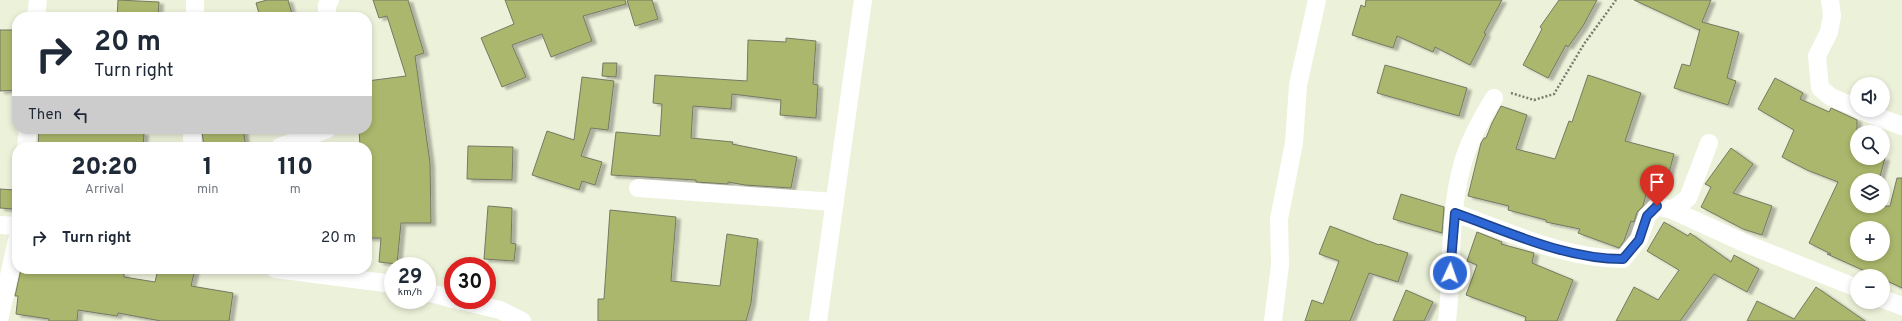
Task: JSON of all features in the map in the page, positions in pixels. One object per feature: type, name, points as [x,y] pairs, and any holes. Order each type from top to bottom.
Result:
[{"type":"street","points":[[37,12],[38,0]]},
{"type":"street","points":[[195,12],[196,0]]},
{"type":"street","points":[[327,12],[327,5],[330,0]]},
{"type":"street","points":[[818,321],[863,0]]},
{"type":"street","points":[[1273,321],[1280,265],[1279,219],[1294,142],[1298,85],[1317,0]]},
{"type":"street","points":[[1830,0],[1832,16],[1829,32],[1817,56],[1820,88],[1831,97],[1850,105]]},
{"type":"street","points":[[1447,321],[1455,213],[1462,166],[1478,124],[1494,98]]},
{"type":"street","points":[[1878,117],[1902,126]]},
{"type":"street","points":[[293,142],[314,134]]},
{"type":"street","points":[[1672,210],[1688,198],[1709,143]]},
{"type":"street","points":[[638,188],[835,202]]},
{"type":"street","points":[[1455,213],[1568,253],[1608,259],[1623,259],[1639,240],[1647,216],[1657,206],[1672,210],[1749,245],[1850,285]]},
{"type":"street","points":[[0,225],[12,226]]},
{"type":"street","points":[[0,316],[12,262]]},
{"type":"street","points":[[314,274],[384,283]]},
{"type":"street","points":[[1890,301],[1902,306]]},
{"type":"street","points":[[496,309],[522,321]]},
{"type":"path","points":[[1494,98],[1510,93],[1534,100],[1554,94],[1584,44],[1616,0]]},
{"type":"building","points":[[118,0],[159,2],[158,12],[117,12]]},
{"type":"building","points":[[267,0],[288,0],[292,12],[259,12],[256,3]]},
{"type":"building","points":[[373,0],[408,0],[424,53],[415,56],[430,163],[431,223],[401,223],[398,257],[384,257],[384,263],[379,262],[381,238],[372,238],[372,142],[360,142],[359,134],[372,134],[372,80],[406,76],[387,16],[379,18]]},
{"type":"building","points":[[505,0],[625,0],[626,4],[583,16],[592,41],[551,57],[542,34],[512,45],[526,77],[502,87],[481,38],[514,24]]},
{"type":"building","points":[[627,0],[652,0],[658,19],[635,26]]},
{"type":"building","points":[[1366,0],[1502,0],[1484,33],[1486,34],[1470,65],[1435,47],[1433,52],[1397,36],[1393,48],[1352,35],[1361,5],[1365,7]]},
{"type":"building","points":[[1559,0],[1597,0],[1583,26],[1568,47],[1566,45],[1548,78],[1523,65],[1542,29],[1540,27]]},
{"type":"building","points":[[1634,0],[1711,0],[1702,22],[1739,32],[1727,78],[1736,81],[1728,105],[1674,88],[1682,64],[1690,66],[1700,29],[1699,30]]},
{"type":"building","points":[[0,30],[12,30],[12,90],[0,91]]},
{"type":"building","points":[[786,38],[816,41],[813,84],[818,85],[816,118],[780,115],[781,100],[732,94],[731,109],[693,106],[691,138],[733,142],[732,144],[797,157],[791,188],[745,185],[728,182],[728,184],[696,182],[696,180],[611,175],[616,132],[660,136],[662,104],[653,103],[655,75],[747,81],[748,40],[786,42]]},
{"type":"building","points":[[603,63],[617,63],[616,77],[602,76]]},
{"type":"building","points":[[1385,65],[1467,88],[1459,116],[1377,93]]},
{"type":"building","points":[[1588,75],[1641,93],[1625,141],[1674,154],[1666,184],[1650,179],[1643,206],[1637,212],[1634,222],[1631,221],[1624,241],[1619,248],[1578,233],[1580,229],[1546,222],[1546,220],[1508,210],[1509,206],[1468,196],[1481,143],[1484,138],[1486,138],[1501,106],[1527,115],[1516,149],[1555,159],[1569,121],[1572,122]]},
{"type":"building","points":[[582,77],[614,81],[608,130],[591,128],[581,156],[602,162],[595,185],[582,181],[579,190],[532,175],[547,131],[574,140]]},
{"type":"building","points":[[1775,78],[1803,93],[1800,99],[1829,112],[1831,108],[1857,120],[1857,125],[1850,125],[1850,165],[1883,165],[1881,173],[1850,173],[1850,213],[1890,213],[1890,206],[1897,178],[1902,178],[1902,288],[1890,282],[1890,269],[1860,269],[1827,254],[1831,254],[1809,243],[1838,182],[1807,170],[1782,157],[1794,130],[1758,109]]},
{"type":"building","points":[[39,134],[144,134],[143,142],[38,142]]},
{"type":"building","points":[[202,134],[244,134],[245,142],[203,142]]},
{"type":"building","points":[[468,146],[513,147],[512,180],[467,179]]},
{"type":"building","points":[[1731,148],[1753,164],[1733,193],[1772,206],[1762,235],[1743,229],[1701,207],[1711,187],[1705,184]]},
{"type":"building","points":[[0,189],[12,190],[12,209],[0,208]]},
{"type":"building","points":[[1401,194],[1444,207],[1442,233],[1393,219]]},
{"type":"building","points":[[488,206],[512,208],[511,243],[516,244],[514,261],[496,260],[496,257],[484,257]]},
{"type":"building","points":[[610,210],[676,217],[671,281],[720,286],[727,234],[758,239],[751,303],[746,321],[598,321],[598,299],[604,299]]},
{"type":"building","points":[[1664,222],[1688,236],[1690,233],[1731,262],[1734,255],[1759,269],[1747,292],[1714,274],[1680,321],[1616,321],[1634,287],[1658,300],[1679,270],[1647,251]]},
{"type":"building","points":[[1330,226],[1379,245],[1380,244],[1408,253],[1398,282],[1369,273],[1350,321],[1305,321],[1312,300],[1323,304],[1339,261],[1319,254]]},
{"type":"building","points":[[1477,232],[1502,242],[1501,244],[1534,253],[1532,263],[1573,280],[1557,321],[1525,321],[1526,317],[1466,295],[1477,265],[1467,261]]},
{"type":"building","points":[[20,274],[124,274],[124,277],[155,282],[157,274],[194,274],[191,286],[233,293],[229,321],[161,321],[118,313],[117,316],[78,310],[77,321],[49,321],[49,319],[16,314],[18,296],[15,296]]},
{"type":"building","points":[[1816,287],[1865,321],[1747,321],[1757,301],[1794,319]]},
{"type":"building","points":[[1406,290],[1433,302],[1424,321],[1393,321]]},
{"type":"route","points":[[1450,273],[1455,213],[1568,253],[1608,259],[1623,259],[1639,240],[1647,216],[1657,206]]}]
